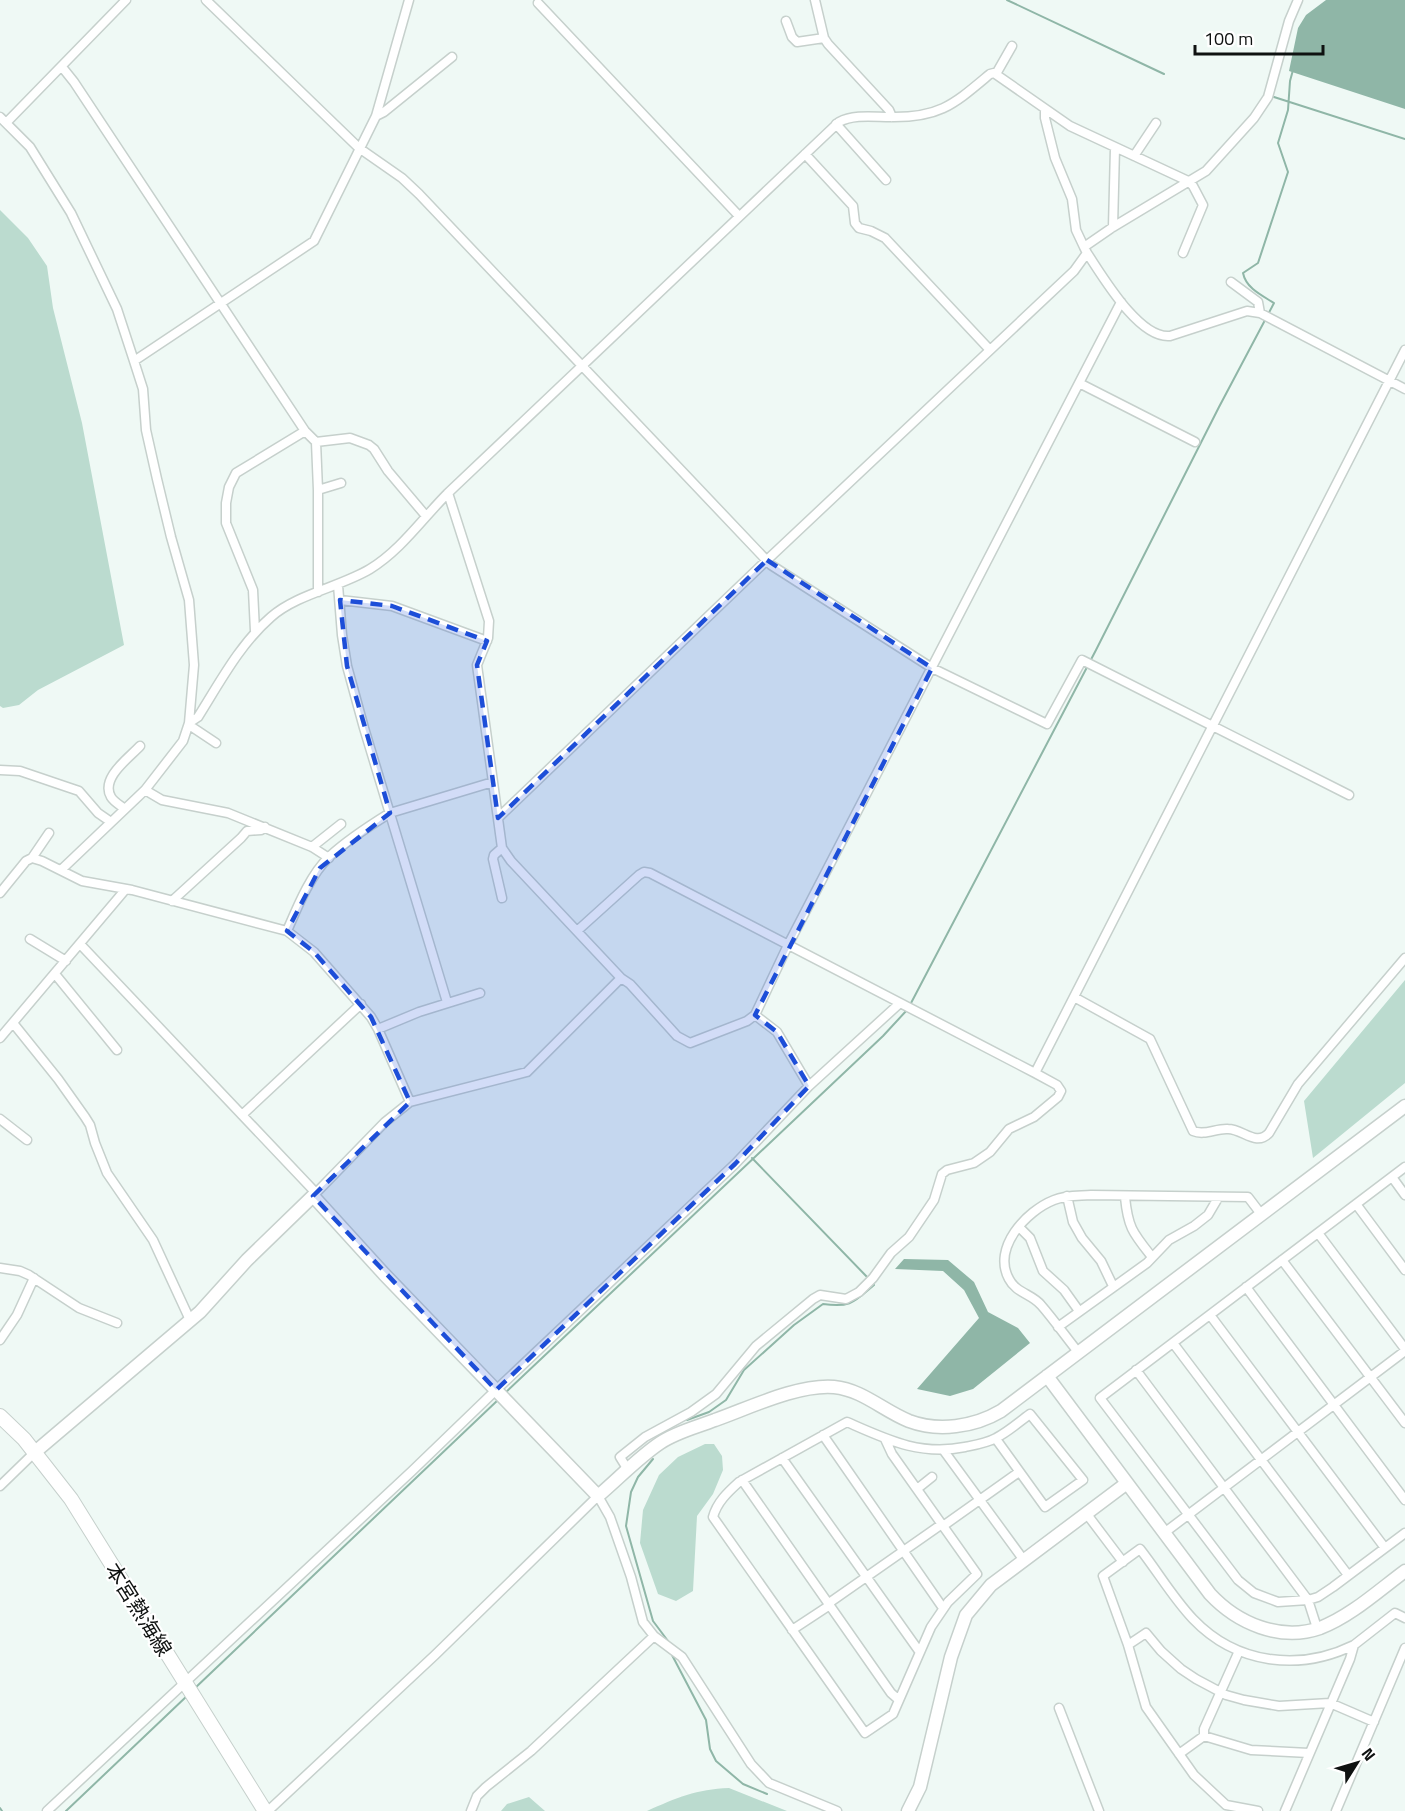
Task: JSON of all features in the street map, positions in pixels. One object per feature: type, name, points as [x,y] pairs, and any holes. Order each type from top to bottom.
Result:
[{"type":"main road","name":"本宮熱海線","points":[[0,1416],[35,1452],[77,1508],[261,1809]]},
{"type":"street","points":[[61,870],[145,790],[183,741],[189,724],[194,664],[189,600],[171,537],[146,430],[143,389],[117,309],[71,213],[30,147],[3,120],[62,67],[126,0]]},
{"type":"street","points":[[206,0],[359,148],[402,178],[419,194],[771,565],[932,668],[1047,724],[1082,660],[1349,795]]},
{"type":"street","points":[[134,361],[314,241],[376,116],[409,0]]},
{"type":"street","points":[[815,0],[824,38],[889,110],[892,117]]},
{"type":"street","points":[[498,818],[767,560],[1074,271],[1085,250],[1113,227],[1206,171],[1261,109],[1268,97],[1289,21],[1298,0]]},
{"type":"street","points":[[537,3],[739,216]]},
{"type":"street","points":[[786,21],[792,38],[797,42],[824,38]]},
{"type":"street","points":[[996,74],[1012,46]]},
{"type":"street","points":[[376,116],[452,57]]},
{"type":"street","points":[[62,67],[305,431],[316,442],[318,592]]},
{"type":"street","points":[[189,724],[198,717],[255,631],[279,610],[338,585],[379,563],[402,543],[448,492],[581,364],[663,290],[836,124],[848,118],[914,117],[946,108],[992,72],[1070,126],[1188,181],[1203,205],[1183,253]]},
{"type":"street","points":[[1045,110],[1055,158],[1072,199],[1076,230],[1085,250],[1120,302],[1145,327],[1161,337],[1170,336],[1247,311],[1260,313],[1405,389]]},
{"type":"street","points":[[1134,156],[1156,123]]},
{"type":"street","points":[[836,124],[886,180]]},
{"type":"street","points":[[1113,227],[1115,148]]},
{"type":"street","points":[[805,154],[853,206],[855,223],[859,228],[885,238],[990,350]]},
{"type":"street","points":[[1231,282],[1258,302],[1260,313]]},
{"type":"street","points":[[448,492],[485,606],[489,630],[477,665],[502,848],[510,861],[621,978],[630,984],[677,1036],[690,1043],[747,1021],[755,1015],[788,945],[1120,302]]},
{"type":"street","points":[[1035,1073],[1405,350]]},
{"type":"street","points":[[1079,383],[1195,442]]},
{"type":"street","points":[[255,631],[253,590],[226,523],[224,511],[229,488],[236,473],[305,431]]},
{"type":"street","points":[[316,442],[350,438],[369,445],[426,516]]},
{"type":"street","points":[[318,490],[341,483]]},
{"type":"street","points":[[338,585],[347,666],[447,1002]]},
{"type":"street","points":[[340,600],[392,606],[487,641]]},
{"type":"street","points":[[189,724],[216,742]]},
{"type":"street","points":[[125,809],[109,794],[109,783],[117,770],[140,746]]},
{"type":"street","points":[[0,770],[20,771],[79,791],[98,813],[111,822]]},
{"type":"street","points":[[287,931],[315,877],[329,858],[390,813],[493,782]]},
{"type":"street","points":[[145,790],[162,800],[228,813],[265,827],[329,858]]},
{"type":"street","points":[[312,848],[341,824]]},
{"type":"street","points":[[172,901],[247,831],[261,830],[265,827]]},
{"type":"street","points":[[0,893],[26,861],[32,858],[48,833]]},
{"type":"street","points":[[502,848],[493,859],[502,898]]},
{"type":"street","points":[[32,858],[82,881],[172,901],[287,931],[314,952],[361,1004],[378,1029],[411,1102]]},
{"type":"street","points":[[577,931],[644,872],[914,1010],[1060,1088],[1058,1097],[1034,1117],[1009,1129],[990,1152],[974,1163],[947,1170],[942,1174],[936,1195],[909,1237],[891,1253],[865,1286],[846,1299],[817,1296],[798,1310],[756,1346],[716,1394],[691,1412],[645,1437],[620,1457],[628,1470]]},
{"type":"street","points":[[0,1038],[125,890]]},
{"type":"street","points":[[30,939],[66,962]]},
{"type":"street","points":[[80,944],[242,1115],[384,1274],[598,1496],[610,1516],[631,1576],[643,1622],[654,1636],[682,1657],[761,1776],[769,1783],[837,1811]]},
{"type":"street","points":[[1074,997],[1150,1040],[1193,1131],[1200,1133],[1228,1129],[1258,1139],[1269,1133],[1298,1084],[1405,958]]},
{"type":"street","points":[[55,974],[117,1050]]},
{"type":"street","points":[[0,1486],[35,1452],[190,1320],[385,1122],[411,1102],[527,1072],[621,978]]},
{"type":"street","points":[[378,1029],[447,1002],[480,993]]},
{"type":"street","points":[[242,1115],[361,1004]]},
{"type":"street","points":[[47,1811],[412,1471],[735,1164],[809,1086],[902,1004]]},
{"type":"street","points":[[755,1015],[777,1032],[809,1086]]},
{"type":"street","points":[[13,1023],[85,1117],[107,1173],[153,1240],[190,1320]]},
{"type":"street","points":[[261,1809],[435,1655],[598,1496],[660,1443],[679,1434],[808,1389],[832,1387],[843,1389],[869,1397],[908,1420],[934,1427],[974,1423],[994,1415],[1405,1106]]},
{"type":"street","points":[[0,1119],[27,1140]]},
{"type":"street","points":[[1405,1167],[1100,1398],[1188,1516],[1245,1587],[1254,1593],[1278,1602],[1318,1597],[1405,1533]]},
{"type":"street","points":[[1392,1177],[1405,1195]]},
{"type":"street","points":[[1078,1352],[1038,1302],[1016,1288],[1006,1272],[1004,1262],[1006,1250],[1028,1216],[1056,1199],[1067,1196],[1248,1197],[1262,1214]]},
{"type":"street","points":[[1067,1196],[1073,1222],[1082,1238],[1101,1261],[1113,1286]]},
{"type":"street","points":[[1125,1197],[1128,1222],[1132,1232],[1152,1257]]},
{"type":"street","points":[[1058,1327],[1147,1263],[1169,1239],[1194,1226],[1209,1214],[1218,1198]]},
{"type":"street","points":[[1356,1204],[1405,1270]]},
{"type":"street","points":[[1019,1227],[1030,1238],[1043,1271],[1064,1290],[1078,1311]]},
{"type":"street","points":[[1164,1533],[1405,1350],[1318,1233]]},
{"type":"street","points":[[1282,1260],[1405,1423]]},
{"type":"street","points":[[0,1268],[20,1271],[79,1308],[117,1323]]},
{"type":"street","points":[[0,1340],[17,1316],[34,1278]]},
{"type":"street","points":[[1246,1287],[1405,1500]]},
{"type":"street","points":[[1210,1315],[1385,1548]]},
{"type":"street","points":[[1173,1343],[1348,1575]]},
{"type":"street","points":[[1136,1370],[1308,1600],[1317,1628]]},
{"type":"street","points":[[1047,1376],[1210,1594],[1232,1614],[1249,1624],[1267,1630],[1303,1631],[1317,1628],[1348,1613],[1405,1571]]},
{"type":"street","points":[[885,1439],[892,1454],[977,1574],[943,1608],[919,1651],[893,1714],[865,1733],[713,1517],[715,1508],[724,1495],[742,1480],[846,1422],[885,1439],[916,1448],[944,1451],[996,1439],[1030,1414],[1083,1480],[1045,1507],[996,1439]]},
{"type":"street","points":[[823,1435],[943,1608]]},
{"type":"street","points":[[944,1451],[1023,1559]]},
{"type":"street","points":[[782,1458],[919,1651]]},
{"type":"street","points":[[792,1630],[1019,1472]]},
{"type":"street","points":[[917,1489],[932,1477]]},
{"type":"street","points":[[742,1480],[891,1693],[899,1700]]},
{"type":"street","points":[[908,1811],[920,1787],[951,1657],[966,1615],[989,1587],[1126,1483]]},
{"type":"street","points":[[1086,1513],[1122,1562]]},
{"type":"street","points":[[1258,1811],[1223,1808],[1194,1775],[1146,1707],[1128,1645],[1103,1575],[1140,1549],[1192,1618],[1212,1635],[1239,1651],[1271,1660],[1293,1661],[1324,1656],[1354,1645],[1395,1613],[1405,1618]]},
{"type":"street","points":[[1128,1645],[1146,1633],[1180,1669],[1221,1692],[1244,1700],[1279,1706],[1330,1703],[1374,1722]]},
{"type":"street","points":[[471,1811],[477,1796],[486,1787],[531,1751],[654,1636]]},
{"type":"street","points":[[1285,1811],[1354,1645]]},
{"type":"street","points":[[1336,1811],[1405,1648]]},
{"type":"street","points":[[1204,1736],[1204,1729],[1239,1651]]},
{"type":"street","points":[[1059,1708],[1099,1811]]},
{"type":"street","points":[[1179,1754],[1204,1736]]},
{"type":"street","points":[[1204,1736],[1251,1750],[1309,1753]]},
{"type":"highlighted area","points":[[767,560],[932,668],[755,1015],[777,1032],[809,1086],[735,1164],[496,1390],[313,1196],[410,1102],[371,1017],[314,952],[287,931],[320,868],[390,813],[347,666],[340,600],[392,606],[487,641],[477,665],[498,818]]},
{"type":"shaded area","points":[[1326,0],[1405,0],[1405,109],[1289,71],[1298,28],[1306,15]]},
{"type":"shaded area","points":[[0,210],[28,238],[47,266],[53,308],[82,423],[124,645],[38,690],[19,705],[3,708],[0,706]]},
{"type":"shaded area","points":[[1405,980],[1405,1083],[1313,1158],[1304,1101]]},
{"type":"shaded area","points":[[904,1259],[948,1260],[974,1282],[988,1312],[1018,1328],[1030,1343],[973,1389],[950,1396],[917,1389],[979,1318],[964,1290],[943,1271],[895,1269]]},
{"type":"shaded area","points":[[705,1444],[714,1444],[722,1456],[723,1470],[713,1494],[697,1516],[693,1591],[676,1601],[658,1594],[640,1543],[643,1510],[659,1475],[678,1457]]},
{"type":"shaded area","points":[[729,1788],[787,1811],[647,1811],[687,1795]]},
{"type":"shaded area","points":[[529,1797],[545,1811],[501,1811],[507,1804]]},
{"type":"waterway","points":[[1007,0],[1164,74]]},
{"type":"waterway","points":[[910,1005],[1274,303],[1251,287],[1243,273],[1258,263],[1288,172],[1278,143],[1288,110],[1293,70]]},
{"type":"waterway","points":[[1274,97],[1405,139]]},
{"type":"waterway","points":[[505,1393],[883,1036],[907,1010]]},
{"type":"waterway","points":[[752,1158],[869,1279]]},
{"type":"waterway","points":[[687,1420],[709,1412],[726,1400],[744,1370],[794,1325],[823,1304],[840,1305],[856,1300],[873,1284]]},
{"type":"waterway","points":[[194,1689],[499,1399]]},
{"type":"waterway","points":[[653,1459],[638,1477],[631,1492],[626,1526],[653,1621],[668,1641]]},
{"type":"waterway","points":[[672,1655],[706,1720],[710,1749],[716,1761],[743,1784],[767,1794]]},
{"type":"waterway","points":[[66,1811],[188,1695]]}]
